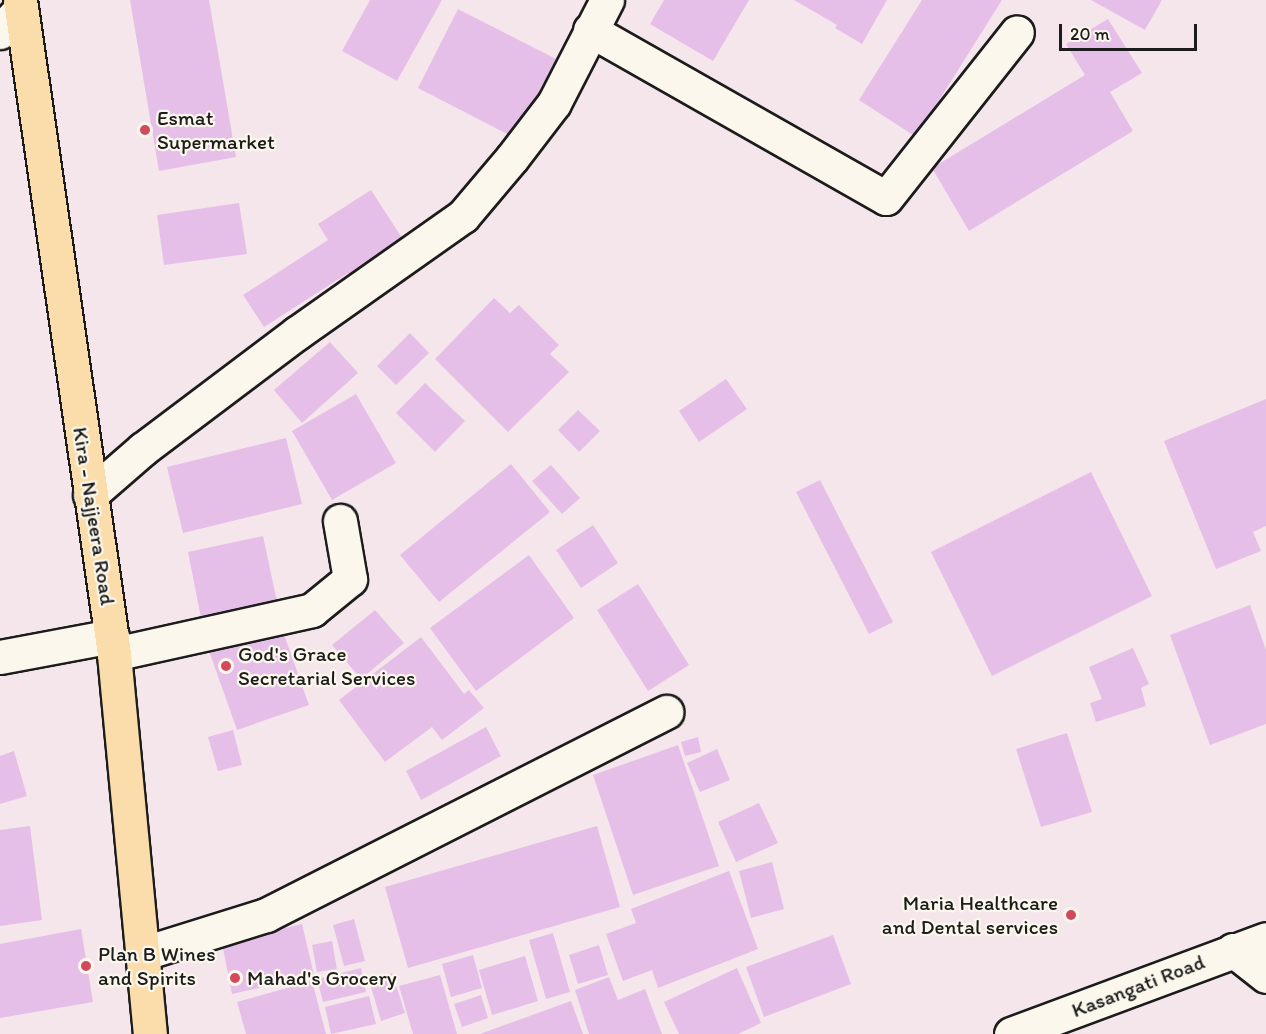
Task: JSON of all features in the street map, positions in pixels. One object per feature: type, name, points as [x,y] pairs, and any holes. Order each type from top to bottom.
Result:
[{"type":"main road","name":"Kira - Najjeera Road","points":[[14,14],[113,645],[150,1034]]},
{"type":"street","points":[[90,495],[143,449],[297,333],[463,216],[513,158],[554,103],[607,0]]},
{"type":"street","points":[[591,30],[886,198],[1017,32]]},
{"type":"street","points":[[0,657],[113,645],[312,610],[350,579],[340,521]]},
{"type":"street","points":[[144,953],[266,915],[666,712]]},
{"type":"street","name":"Kasangati Road","points":[[1011,1034],[1266,939]]},
{"type":"street","points":[[1233,950],[1266,976]]},
{"type":"building","points":[[130,0],[209,0],[236,157],[159,171]]},
{"type":"building","points":[[370,0],[442,0],[397,81],[342,51]]},
{"type":"building","points":[[664,0],[749,0],[713,61],[650,24]]},
{"type":"building","points":[[794,0],[887,0],[862,44],[835,28],[837,25]]},
{"type":"building","points":[[922,0],[1002,0],[916,137],[859,100]]},
{"type":"building","points":[[1091,0],[1162,0],[1145,30]]},
{"type":"building","points":[[458,9],[556,59],[515,138],[418,88]]},
{"type":"building","points":[[1108,19],[1142,73],[1110,92],[1133,131],[969,231],[932,168],[1085,75],[1066,44]]},
{"type":"building","points":[[371,190],[404,241],[350,276],[348,273],[264,327],[243,295],[328,240],[318,224]]},
{"type":"building","points":[[239,203],[247,254],[164,265],[157,215]]},
{"type":"building","points":[[494,298],[510,313],[519,305],[559,345],[550,354],[569,372],[508,432],[435,359]]},
{"type":"building","points":[[410,333],[429,353],[396,385],[377,366]]},
{"type":"building","points":[[330,342],[358,373],[302,423],[274,390]]},
{"type":"building","points":[[726,379],[747,409],[699,442],[679,411]]},
{"type":"building","points":[[425,383],[465,421],[435,452],[396,413]]},
{"type":"building","points":[[356,394],[396,463],[332,500],[292,431]]},
{"type":"building","points":[[1266,399],[1266,526],[1253,532],[1261,551],[1216,569],[1164,441]]},
{"type":"building","points":[[578,410],[600,431],[579,452],[558,430]]},
{"type":"building","points":[[286,438],[302,504],[183,533],[167,467]]},
{"type":"building","points":[[511,464],[550,512],[439,602],[400,555]]},
{"type":"building","points":[[551,465],[580,498],[562,514],[532,481]]},
{"type":"building","points":[[1091,472],[1152,596],[992,676],[931,552]]},
{"type":"building","points":[[820,480],[893,622],[869,634],[796,492]]},
{"type":"building","points":[[593,525],[618,563],[581,588],[556,550]]},
{"type":"building","points":[[263,536],[279,611],[203,628],[188,552]]},
{"type":"building","points":[[529,555],[574,618],[476,691],[430,628]]},
{"type":"building","points":[[638,584],[689,665],[648,691],[597,610]]},
{"type":"building","points":[[1250,605],[1266,650],[1266,724],[1210,745],[1170,635]]},
{"type":"building","points":[[375,610],[404,643],[361,679],[332,645]]},
{"type":"building","points":[[280,623],[309,705],[237,730],[208,648]]},
{"type":"building","points":[[421,637],[464,694],[469,690],[484,708],[442,740],[432,727],[385,762],[339,700]]},
{"type":"building","points":[[1133,648],[1149,684],[1141,688],[1146,706],[1096,722],[1090,703],[1102,699],[1089,667]]},
{"type":"building","points":[[486,727],[501,756],[421,800],[406,771]]},
{"type":"building","points":[[233,730],[242,765],[218,771],[208,737]]},
{"type":"building","points":[[1067,733],[1092,812],[1041,827],[1016,749]]},
{"type":"building","points":[[698,737],[701,752],[685,756],[681,742]]},
{"type":"building","points":[[678,745],[719,866],[633,895],[593,775]]},
{"type":"building","points":[[717,749],[730,780],[700,792],[687,763]]},
{"type":"building","points":[[14,751],[27,796],[0,804],[0,756]]},
{"type":"building","points":[[759,803],[778,843],[736,862],[718,822]]},
{"type":"building","points":[[30,826],[42,920],[0,926],[0,830]]},
{"type":"building","points":[[597,826],[620,907],[408,968],[385,887]]},
{"type":"building","points":[[772,862],[784,909],[751,918],[739,871]]},
{"type":"building","points":[[729,871],[758,949],[658,988],[652,970],[623,981],[606,934],[636,923],[631,909]]},
{"type":"building","points":[[354,919],[365,961],[344,966],[333,925]]},
{"type":"building","points":[[302,924],[314,975],[232,994],[222,943]]},
{"type":"building","points":[[81,929],[93,1002],[0,1018],[0,944]]},
{"type":"building","points":[[553,933],[570,992],[546,999],[529,940]]},
{"type":"building","points":[[833,935],[851,984],[764,1017],[746,967]]},
{"type":"building","points":[[332,941],[337,969],[317,972],[312,945]]},
{"type":"building","points":[[599,945],[608,975],[578,984],[569,955]]},
{"type":"building","points":[[473,955],[482,988],[451,997],[442,964]]},
{"type":"building","points":[[525,956],[538,1001],[492,1015],[479,970]]},
{"type":"building","points":[[361,968],[366,992],[323,1002],[317,979]]},
{"type":"building","points":[[737,968],[761,1023],[738,1034],[679,1034],[664,1002]]},
{"type":"building","points":[[392,973],[405,1013],[381,1021],[369,980]]},
{"type":"building","points":[[440,975],[457,1034],[413,1034],[399,986]]},
{"type":"building","points":[[609,977],[618,1000],[645,989],[662,1034],[589,1034],[575,990]]},
{"type":"building","points":[[312,981],[326,1034],[246,1034],[237,1002]]},
{"type":"building","points":[[481,995],[488,1018],[462,1027],[454,1004]]},
{"type":"building","points":[[369,996],[376,1024],[331,1034],[325,1007]]},
{"type":"building","points":[[571,1001],[583,1034],[480,1034]]},
{"type":"place","name":"Esmat Supermarket","points":[[145,130]]},
{"type":"place","name":"God's Grace Secretarial Services","points":[[226,666]]},
{"type":"place","name":"Maria Healthcare and Dental services","points":[[1071,915]]},
{"type":"place","name":"Plan B Wines and Spirits","points":[[86,966]]},
{"type":"place","name":"Mahad's Grocery","points":[[235,978]]}]
